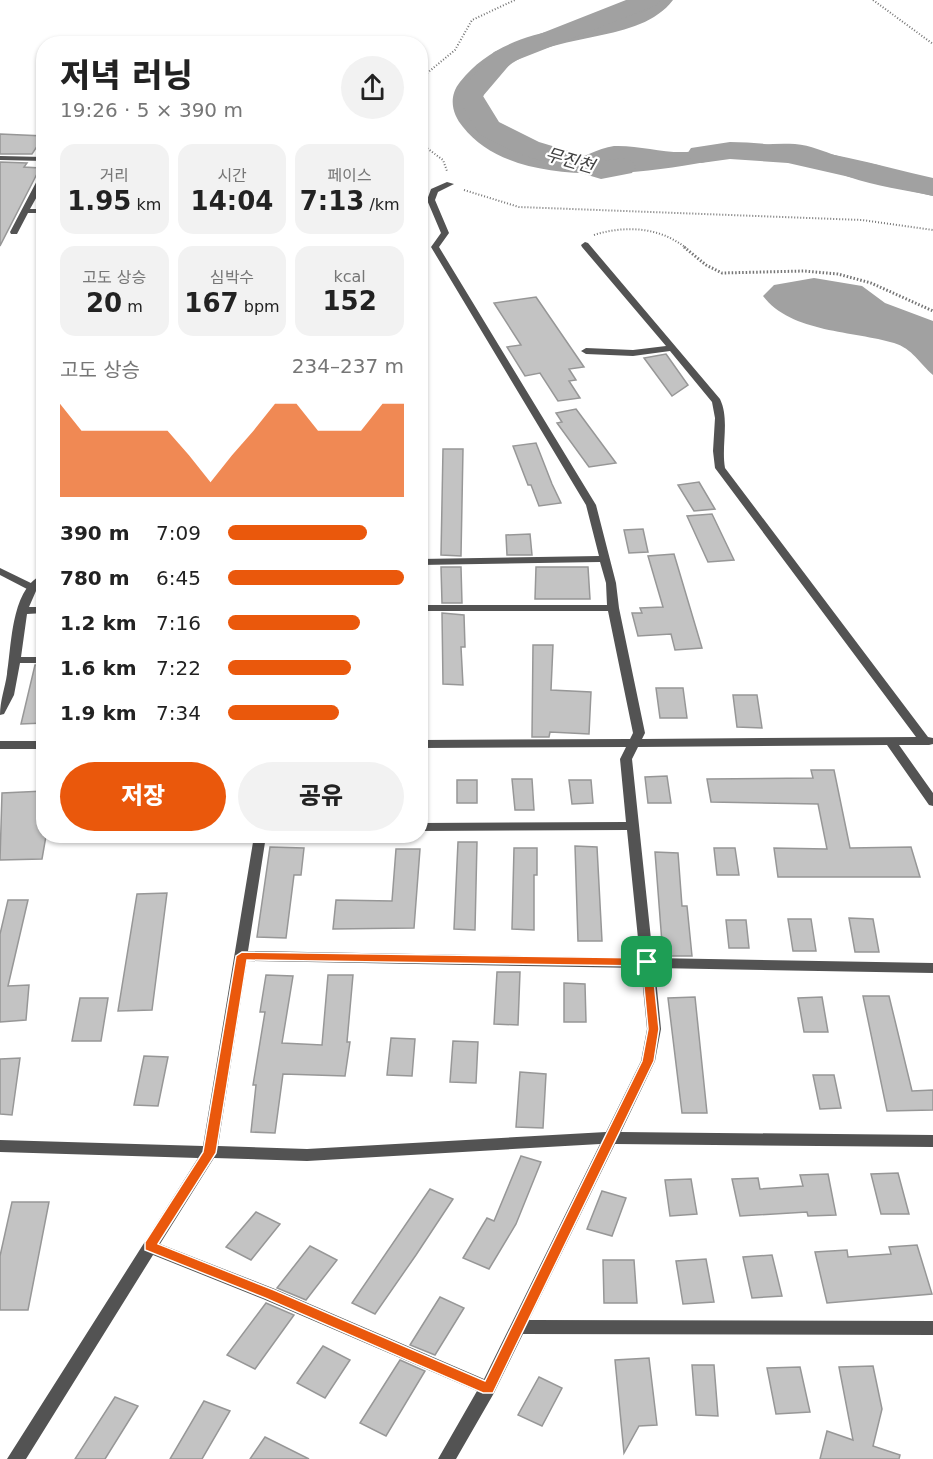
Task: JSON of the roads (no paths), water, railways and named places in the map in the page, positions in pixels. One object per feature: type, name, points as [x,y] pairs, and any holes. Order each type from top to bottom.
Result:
[{"type":"street","points":[[0,158],[36,159]]},
{"type":"street","points":[[450,184],[434,191],[431,200],[445,232],[435,247],[591,505],[605,559],[639,733],[626,759],[647,962],[653,1045],[648,1061],[519,1327],[452,1458]]},
{"type":"street","points":[[14,232],[36,190]]},
{"type":"street","points":[[25,211],[36,211]]},
{"type":"street","points":[[585,245],[717,401],[721,412],[716,452],[720,468],[929,741]]},
{"type":"street","points":[[586,351],[633,353],[673,348]]},
{"type":"street","points":[[428,562],[605,559]]},
{"type":"street","points":[[0,571],[32,587]]},
{"type":"street","points":[[0,711],[11,691],[21,610],[32,587],[36,584]]},
{"type":"street","points":[[428,608],[613,609]]},
{"type":"street","points":[[21,610],[36,610]]},
{"type":"street","points":[[16,660],[36,660]]},
{"type":"street","points":[[890,741],[933,802]]},
{"type":"street","points":[[428,744],[929,741]]},
{"type":"street","points":[[0,745],[36,745]]},
{"type":"street","points":[[428,827],[633,826]]},
{"type":"street","points":[[16,1459],[209,1153],[259,843]]},
{"type":"street","points":[[242,956],[933,968]]},
{"type":"street","points":[[0,1146],[307,1155],[610,1138],[933,1141]]},
{"type":"street","points":[[149,1246],[269,1294],[488,1388]]},
{"type":"street","points":[[519,1327],[933,1328]]},
{"type":"water","points":[[649,0],[673,0],[657,15],[636,26],[561,44],[513,63],[494,79],[483,96],[481,111],[486,125],[511,146],[545,158],[561,160],[575,159],[614,146],[686,152],[768,144],[801,145],[892,170],[933,188],[933,196],[849,177],[805,154],[788,151],[752,153],[636,172],[571,172],[539,168],[509,160],[484,146],[459,122],[453,105],[456,88],[470,71],[493,53],[518,40],[532,36],[619,19],[640,8]]},
{"type":"water","points":[[814,278],[862,286],[885,303],[933,321],[933,375],[901,346],[806,324],[775,308],[763,296],[774,285]]},
{"type":"waterway","name":"무진천","points":[[622,167],[601,170],[529,148],[489,128],[469,95],[503,57],[648,0]]},
{"type":"waterway","name":"무진천","points":[[701,154],[730,151],[788,154],[933,187]]}]
